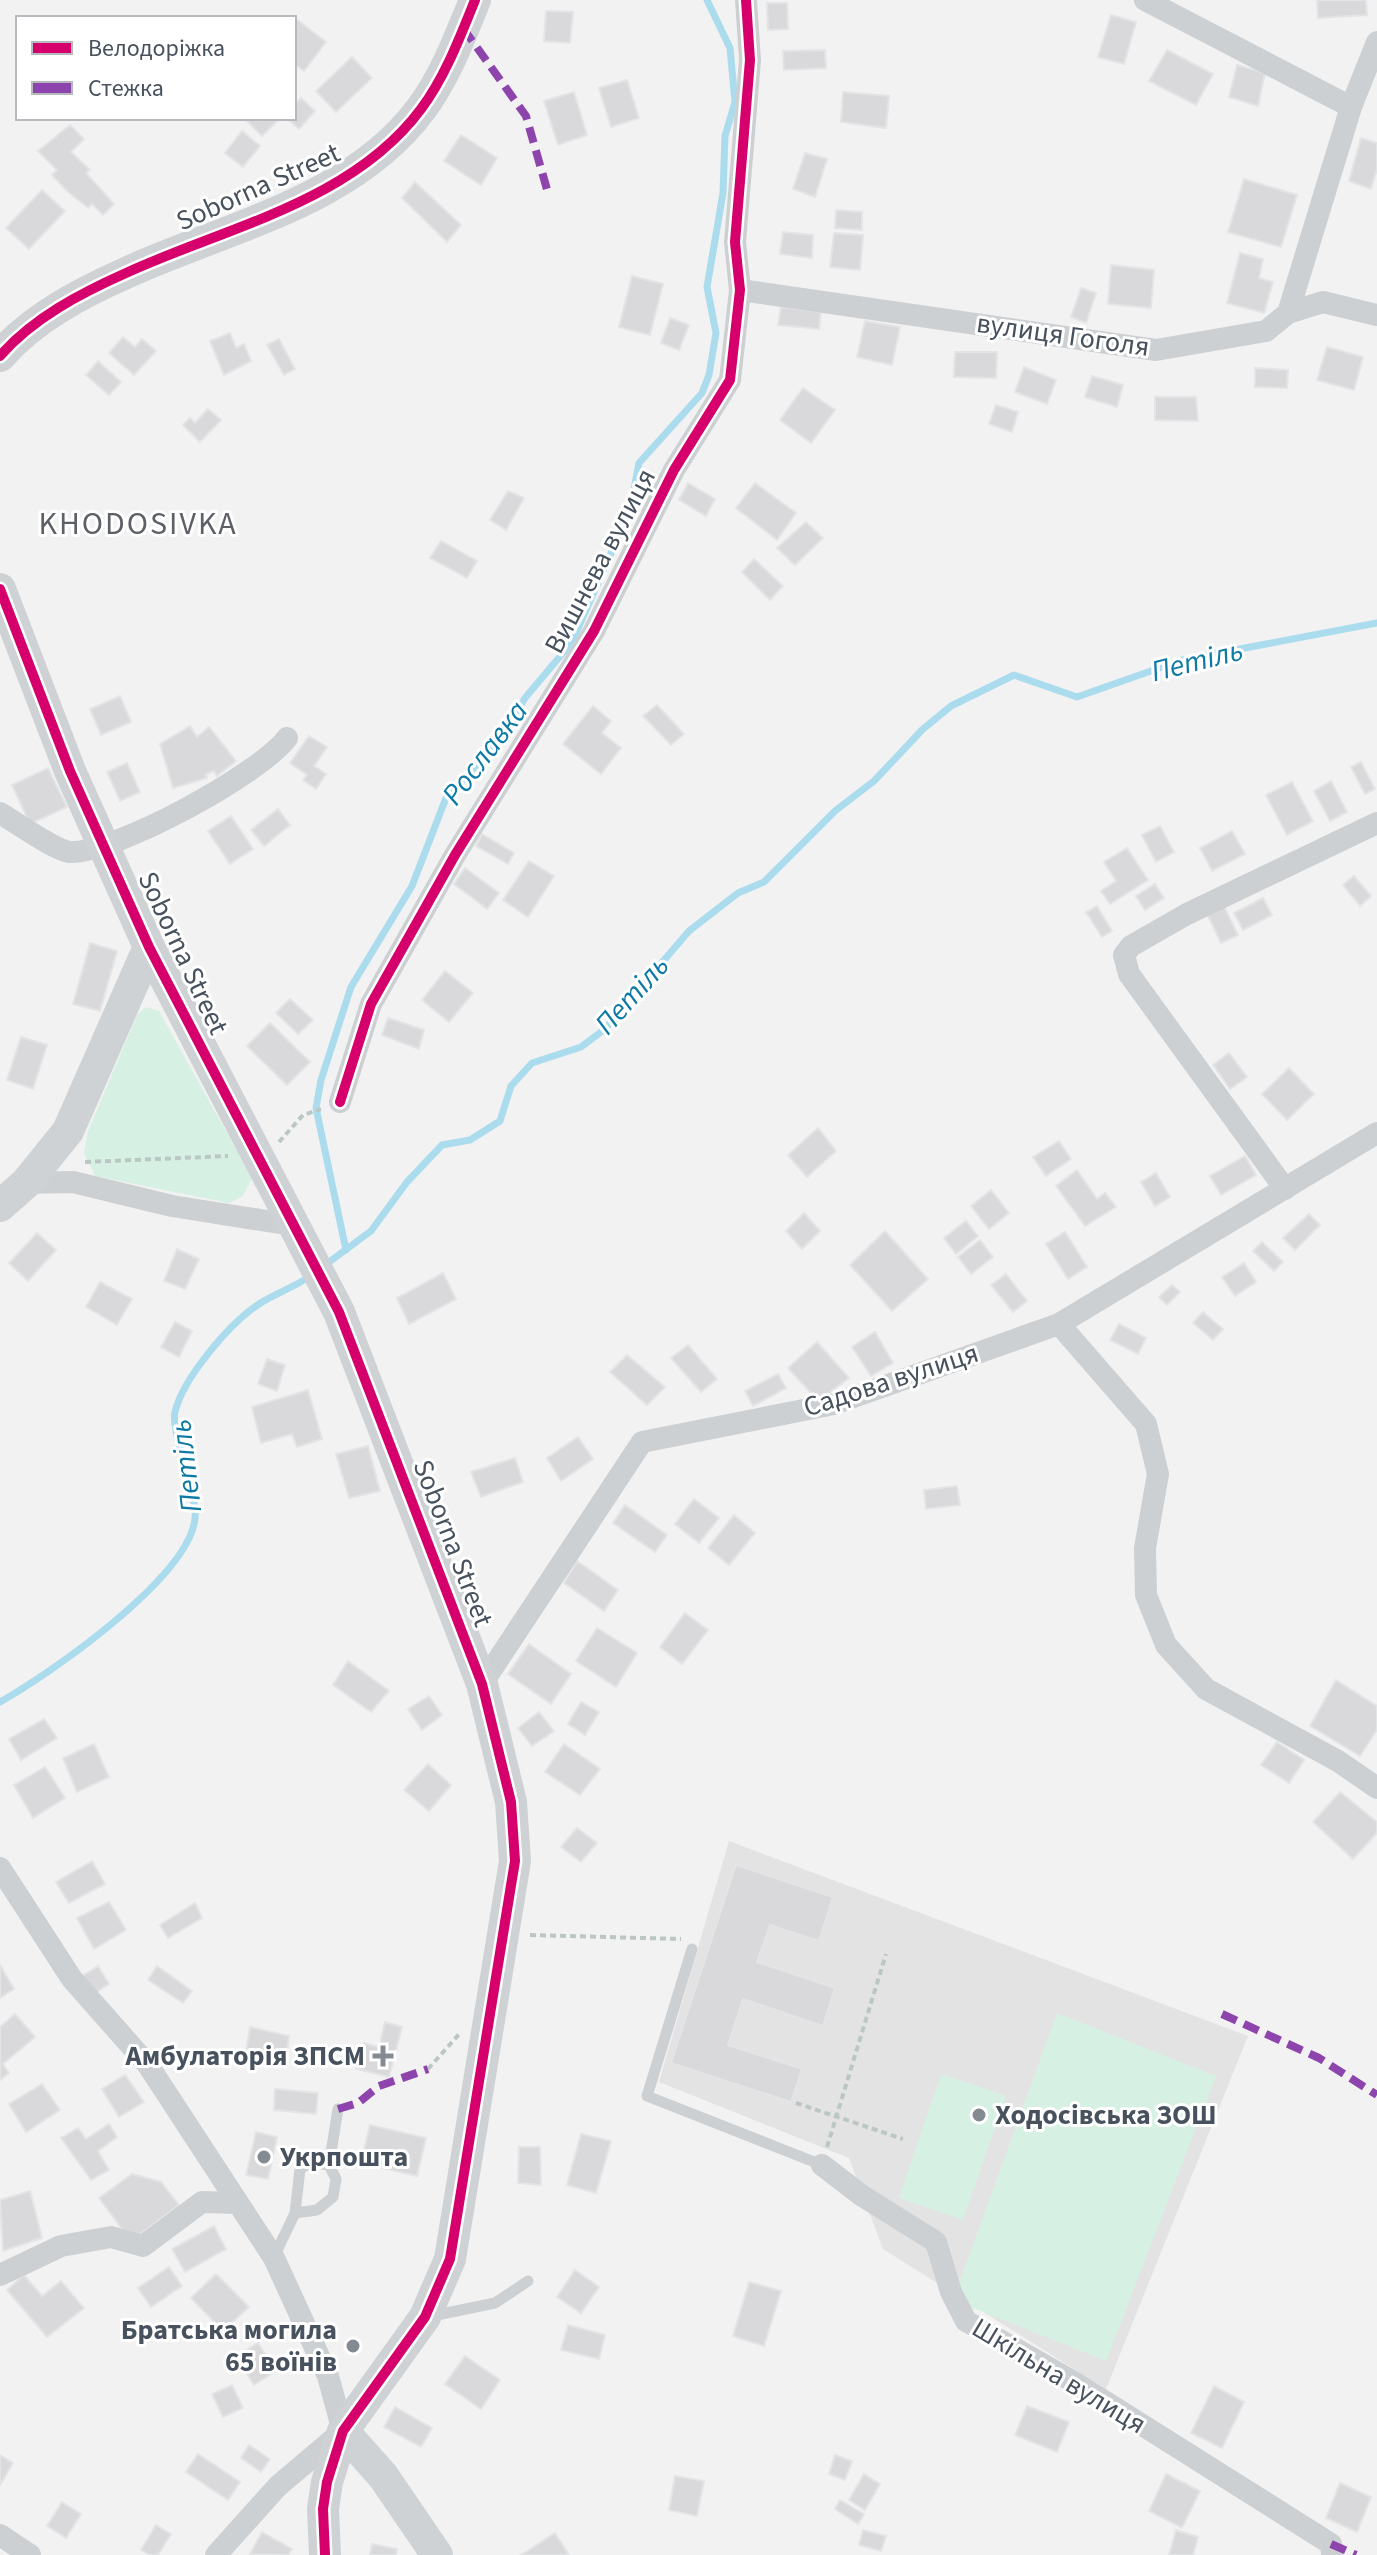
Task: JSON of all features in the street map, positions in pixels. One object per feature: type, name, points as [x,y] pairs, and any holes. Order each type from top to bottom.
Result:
[{"type":"street","name":"Soborna Street","points":[[1,353],[59,308],[100,284],[323,190],[364,165],[421,108],[438,82],[475,0]]},
{"type":"street","name":"Вишнева вулиця","points":[[340,1102],[371,1004],[455,855],[594,631],[674,470],[730,380],[740,290],[735,242],[750,60],[746,0]]},
{"type":"street","points":[[1145,0],[1351,107]]},
{"type":"street","points":[[1288,313],[1351,107],[1377,42]]},
{"type":"street","name":"вулиця Гоголя","points":[[740,290],[1156,350],[1266,331],[1288,313],[1323,302],[1377,315]]},
{"type":"street","name":"Soborna Street","points":[[0,589],[70,771],[149,947],[339,1312],[482,1684],[511,1802],[515,1861],[450,2259],[425,2317],[343,2431],[325,2496],[325,2555]]},
{"type":"street","points":[[0,813],[68,852],[106,846],[165,819],[274,756],[287,738]]},
{"type":"street","points":[[1285,1189],[1129,974],[1124,955],[1131,946],[1187,914],[1377,823]]},
{"type":"street","points":[[0,1206],[26,1183],[68,1131],[149,947]]},
{"type":"street","name":"Садова вулиця","points":[[482,1684],[642,1442],[834,1404],[1059,1324],[1377,1133]]},
{"type":"street","points":[[26,1183],[73,1182],[296,1232]]},
{"type":"street","points":[[1059,1324],[1146,1424],[1158,1474],[1145,1548],[1146,1595],[1166,1645],[1184,1669],[1206,1689],[1338,1761],[1377,1788]]},
{"type":"street","points":[[0,1868],[72,1979],[148,2065],[274,2258],[328,2376],[343,2431],[383,2476],[437,2555]]},
{"type":"street","name":"Шкільна вулиця","points":[[822,2165],[861,2195],[936,2242],[951,2292],[966,2321],[1074,2382],[1331,2544],[1332,2555]]},
{"type":"street","points":[[0,2275],[61,2246],[111,2237],[143,2246],[202,2202],[236,2203]]},
{"type":"street","points":[[216,2555],[278,2486],[343,2431]]},
{"type":"street","points":[[0,2535],[30,2555]]},
{"type":"lane","points":[[692,1949],[647,2096],[822,2165]]},
{"type":"lane","points":[[295,2213],[317,2210],[333,2197],[336,2179],[329,2165],[338,2109]]},
{"type":"lane","points":[[274,2258],[295,2213],[300,2169],[311,2162],[329,2165]]},
{"type":"lane","points":[[425,2317],[495,2303],[528,2281]]},
{"type":"path","points":[[73,1182],[83,1163],[98,1159],[221,1157],[255,1151],[278,1143],[303,1115]]},
{"type":"path","points":[[505,1935],[680,1939],[692,1949]]},
{"type":"path","points":[[822,2165],[886,1954]]},
{"type":"path","points":[[796,2103],[903,2139]]},
{"type":"shaded area","name":"Ходосівська ЗОШ","points":[[729,1841],[1248,2036],[1106,2389],[883,2249],[849,2158],[659,2082]]},
{"type":"green space","points":[[146,1007],[159,1011],[252,1178],[243,1196],[229,1203],[95,1176],[84,1153],[88,1131],[137,1015]]},
{"type":"green space","points":[[1057,2013],[1216,2076],[1106,2361],[953,2300]]},
{"type":"green space","points":[[941,2074],[1006,2096],[963,2220],[899,2198]]},
{"type":"building","points":[[1317,0],[1366,0],[1367,15],[1318,18]]},
{"type":"building","points":[[767,3],[787,3],[788,29],[768,30]]},
{"type":"building","points":[[546,11],[573,12],[570,43],[544,41]]},
{"type":"building","points":[[1111,15],[1136,22],[1124,64],[1098,57]]},
{"type":"building","points":[[296,19],[326,42],[304,71],[296,65]]},
{"type":"building","points":[[825,50],[826,68],[784,70],[783,51]]},
{"type":"building","points":[[1167,50],[1213,74],[1196,105],[1149,81]]},
{"type":"building","points":[[352,57],[372,78],[336,112],[316,91]]},
{"type":"building","points":[[1237,65],[1265,73],[1258,106],[1229,97]]},
{"type":"building","points":[[627,80],[639,118],[611,127],[599,88]]},
{"type":"building","points":[[574,92],[587,135],[558,145],[544,101]]},
{"type":"building","points":[[843,92],[889,96],[886,128],[841,122]]},
{"type":"building","points":[[301,98],[315,111],[299,129],[289,120],[296,120],[296,103]]},
{"type":"building","points":[[248,120],[278,120],[262,136]]},
{"type":"building","points":[[70,125],[84,139],[71,152],[90,170],[86,173],[114,204],[103,215],[92,204],[88,208],[67,191],[52,175],[57,170],[38,151]]},
{"type":"building","points":[[242,131],[260,146],[243,167],[225,153]]},
{"type":"building","points":[[461,135],[497,158],[481,185],[444,161]]},
{"type":"building","points":[[1361,138],[1377,143],[1377,169],[1371,189],[1349,181]]},
{"type":"building","points":[[805,153],[827,159],[815,197],[793,189]]},
{"type":"building","points":[[1244,179],[1297,195],[1281,247],[1228,232]]},
{"type":"building","points":[[415,182],[461,225],[447,242],[402,198]]},
{"type":"building","points":[[42,190],[65,211],[29,249],[6,228]]},
{"type":"building","points":[[836,210],[862,212],[862,230],[835,228]]},
{"type":"building","points":[[783,232],[813,235],[812,258],[780,254]]},
{"type":"building","points":[[834,233],[863,235],[860,270],[830,267]]},
{"type":"building","points":[[1240,253],[1263,259],[1259,278],[1273,282],[1264,313],[1227,303]]},
{"type":"building","points":[[1111,265],[1154,270],[1151,308],[1108,304]]},
{"type":"building","points":[[632,276],[663,284],[650,335],[619,327]]},
{"type":"building","points":[[1081,288],[1096,293],[1086,323],[1071,317]]},
{"type":"building","points":[[781,307],[821,312],[819,329],[778,325]]},
{"type":"building","points":[[670,318],[689,325],[679,350],[661,343]]},
{"type":"building","points":[[865,321],[900,327],[892,365],[857,357]]},
{"type":"building","points":[[230,333],[236,348],[244,344],[251,361],[224,375],[210,341]]},
{"type":"building","points":[[123,337],[135,347],[142,339],[156,351],[134,375],[109,353]]},
{"type":"building","points":[[279,339],[295,369],[284,375],[267,345]]},
{"type":"building","points":[[1327,347],[1363,357],[1354,390],[1317,380]]},
{"type":"building","points":[[955,352],[997,352],[996,378],[954,377]]},
{"type":"building","points":[[98,361],[121,382],[109,395],[86,375]]},
{"type":"building","points":[[1024,367],[1056,380],[1047,404],[1015,392]]},
{"type":"building","points":[[1255,368],[1288,370],[1287,388],[1255,387]]},
{"type":"building","points":[[1092,376],[1123,385],[1117,407],[1085,397]]},
{"type":"building","points":[[803,388],[835,410],[811,443],[780,420]]},
{"type":"building","points":[[1155,397],[1196,397],[1198,421],[1155,420]]},
{"type":"building","points":[[996,405],[1018,412],[1012,432],[989,424]]},
{"type":"building","points":[[208,409],[221,420],[200,442],[183,425],[190,418],[195,423]]},
{"type":"building","points":[[688,483],[715,499],[706,516],[679,500]]},
{"type":"building","points":[[755,483],[796,513],[777,540],[736,508]]},
{"type":"building","points":[[508,491],[524,498],[506,530],[490,520]]},
{"type":"building","points":[[806,522],[823,538],[795,565],[777,548]]},
{"type":"building","points":[[441,541],[477,561],[467,578],[430,558]]},
{"type":"building","points":[[754,559],[783,586],[770,600],[742,572]]},
{"type":"building","points":[[120,696],[131,722],[101,735],[90,709]]},
{"type":"building","points":[[657,705],[684,734],[671,745],[643,716]]},
{"type":"building","points":[[593,706],[611,721],[602,733],[621,748],[601,774],[563,744]]},
{"type":"building","points":[[190,726],[197,737],[209,727],[236,761],[217,776],[214,771],[206,774],[207,778],[173,788],[160,744]]},
{"type":"building","points":[[309,736],[327,747],[314,766],[326,774],[316,789],[303,780],[307,775],[290,763]]},
{"type":"building","points":[[1361,762],[1375,789],[1365,794],[1351,767]]},
{"type":"building","points":[[127,763],[140,792],[120,801],[107,772]]},
{"type":"building","points":[[48,768],[67,807],[30,824],[12,785]]},
{"type":"building","points":[[1331,781],[1347,812],[1330,821],[1314,791]]},
{"type":"building","points":[[1292,782],[1313,821],[1287,835],[1266,795]]},
{"type":"building","points":[[278,809],[290,825],[264,846],[251,830]]},
{"type":"building","points":[[231,816],[253,849],[230,864],[208,831]]},
{"type":"building","points":[[1160,826],[1174,852],[1156,862],[1142,835]]},
{"type":"building","points":[[1232,831],[1245,854],[1212,871],[1200,848]]},
{"type":"building","points":[[482,834],[514,853],[508,864],[476,846]]},
{"type":"building","points":[[1127,848],[1148,880],[1110,904],[1101,891],[1116,881],[1104,862]]},
{"type":"building","points":[[529,861],[554,876],[528,917],[503,900]]},
{"type":"building","points":[[465,868],[499,893],[487,909],[454,884]]},
{"type":"building","points":[[1354,876],[1371,896],[1360,906],[1343,885]]},
{"type":"building","points":[[1155,884],[1164,898],[1145,910],[1136,896]]},
{"type":"building","points":[[1263,898],[1272,915],[1243,930],[1234,913]]},
{"type":"building","points":[[1223,904],[1238,935],[1221,943],[1206,912]]},
{"type":"building","points":[[1097,906],[1112,931],[1102,937],[1086,912]]},
{"type":"building","points":[[90,943],[117,951],[100,1011],[73,1004]]},
{"type":"building","points":[[445,971],[473,993],[449,1022],[422,1000]]},
{"type":"building","points":[[290,999],[313,1020],[298,1034],[276,1013]]},
{"type":"building","points":[[388,1018],[424,1030],[419,1049],[382,1035]]},
{"type":"building","points":[[270,1023],[310,1062],[287,1085],[247,1046]]},
{"type":"building","points":[[21,1037],[47,1045],[33,1089],[7,1080]]},
{"type":"building","points":[[1229,1053],[1247,1077],[1230,1089],[1213,1065]]},
{"type":"building","points":[[1289,1068],[1314,1094],[1287,1120],[1262,1094]]},
{"type":"building","points":[[818,1128],[836,1151],[807,1177],[788,1155]]},
{"type":"building","points":[[1059,1141],[1071,1159],[1046,1176],[1033,1157]]},
{"type":"building","points":[[1245,1156],[1256,1175],[1221,1195],[1210,1176]]},
{"type":"building","points":[[1077,1170],[1097,1199],[1105,1193],[1116,1207],[1085,1226],[1056,1186]]},
{"type":"building","points":[[1156,1173],[1170,1197],[1155,1206],[1141,1182]]},
{"type":"building","points":[[991,1190],[1009,1213],[989,1229],[971,1206]]},
{"type":"building","points":[[804,1213],[820,1231],[802,1249],[786,1231]]},
{"type":"building","points":[[1309,1214],[1320,1225],[1295,1250],[1283,1238]]},
{"type":"building","points":[[966,1221],[978,1236],[956,1254],[944,1238]]},
{"type":"building","points":[[885,1231],[928,1279],[892,1311],[850,1265]]},
{"type":"building","points":[[1065,1232],[1087,1267],[1068,1279],[1046,1244]]},
{"type":"building","points":[[37,1233],[56,1250],[28,1281],[9,1263]]},
{"type":"building","points":[[980,1240],[993,1257],[971,1274],[958,1257]]},
{"type":"building","points":[[1262,1242],[1283,1262],[1274,1271],[1253,1251]]},
{"type":"building","points":[[177,1249],[199,1259],[185,1289],[164,1281]]},
{"type":"building","points":[[1244,1263],[1256,1282],[1235,1296],[1222,1277]]},
{"type":"building","points":[[443,1273],[456,1299],[409,1324],[397,1298]]},
{"type":"building","points":[[1006,1274],[1027,1301],[1013,1312],[991,1285]]},
{"type":"building","points":[[100,1282],[132,1299],[117,1325],[86,1307]]},
{"type":"building","points":[[1172,1285],[1180,1292],[1167,1305],[1159,1297]]},
{"type":"building","points":[[1203,1312],[1223,1329],[1213,1340],[1193,1323]]},
{"type":"building","points":[[175,1322],[192,1331],[179,1357],[161,1347]]},
{"type":"building","points":[[1119,1324],[1146,1338],[1138,1354],[1110,1340]]},
{"type":"building","points":[[875,1332],[893,1363],[871,1376],[852,1347]]},
{"type":"building","points":[[817,1342],[849,1378],[818,1401],[788,1368]]},
{"type":"building","points":[[688,1345],[717,1379],[701,1392],[671,1358]]},
{"type":"building","points":[[627,1355],[665,1387],[647,1405],[610,1372]]},
{"type":"building","points":[[267,1359],[285,1365],[277,1391],[258,1384]]},
{"type":"building","points":[[778,1374],[786,1388],[753,1406],[745,1391]]},
{"type":"building","points":[[308,1390],[322,1439],[297,1447],[292,1434],[261,1443],[252,1407]]},
{"type":"building","points":[[578,1437],[593,1459],[561,1481],[547,1458]]},
{"type":"building","points":[[368,1446],[380,1491],[349,1498],[336,1454]]},
{"type":"building","points":[[515,1458],[523,1482],[481,1497],[471,1472]]},
{"type":"building","points":[[957,1486],[960,1505],[926,1509],[924,1490]]},
{"type":"building","points":[[694,1499],[719,1518],[699,1543],[675,1524]]},
{"type":"building","points":[[625,1505],[667,1535],[655,1552],[613,1523]]},
{"type":"building","points":[[734,1515],[755,1533],[729,1565],[708,1548]]},
{"type":"building","points":[[577,1561],[618,1590],[604,1611],[564,1583]]},
{"type":"building","points":[[685,1613],[708,1630],[682,1664],[660,1647]]},
{"type":"building","points":[[597,1628],[637,1653],[616,1687],[576,1661]]},
{"type":"building","points":[[529,1644],[571,1674],[551,1704],[508,1674]]},
{"type":"building","points":[[348,1661],[389,1691],[371,1712],[333,1685]]},
{"type":"building","points":[[1336,1680],[1377,1706],[1377,1730],[1360,1756],[1310,1726]]},
{"type":"building","points":[[429,1696],[442,1715],[422,1730],[408,1709]]},
{"type":"building","points":[[581,1702],[599,1712],[585,1735],[568,1724]]},
{"type":"building","points":[[539,1712],[554,1731],[532,1746],[518,1728]]},
{"type":"building","points":[[44,1719],[57,1738],[21,1760],[9,1739]]},
{"type":"building","points":[[1277,1742],[1304,1760],[1289,1783],[1261,1765]]},
{"type":"building","points":[[94,1744],[109,1777],[77,1792],[63,1758]]},
{"type":"building","points":[[564,1744],[600,1769],[580,1795],[545,1772]]},
{"type":"building","points":[[428,1764],[451,1785],[429,1811],[404,1790]]},
{"type":"building","points":[[45,1767],[65,1798],[33,1818],[14,1785]]},
{"type":"building","points":[[1340,1792],[1377,1822],[1377,1833],[1353,1859],[1313,1822]]},
{"type":"building","points":[[577,1828],[597,1843],[581,1862],[561,1847]]},
{"type":"building","points":[[92,1861],[105,1884],[69,1903],[56,1882]]},
{"type":"building","points":[[736,1865],[833,1897],[819,1941],[770,1925],[757,1962],[835,1988],[823,2026],[743,1999],[728,2045],[802,2069],[791,2102],[671,2063]]},
{"type":"building","points":[[109,1902],[126,1930],[94,1949],[77,1918]]},
{"type":"building","points":[[195,1903],[202,1918],[168,1938],[160,1925]]},
{"type":"building","points":[[0,1965],[14,1989],[0,1998]]},
{"type":"building","points":[[98,1966],[109,1984],[92,1995],[82,1976]]},
{"type":"building","points":[[157,1966],[192,1991],[183,2003],[148,1980]]},
{"type":"building","points":[[15,2014],[35,2037],[3,2064],[9,2073],[0,2080],[0,2027]]},
{"type":"building","points":[[385,2022],[402,2027],[389,2077],[357,2069],[364,2043],[379,2047]]},
{"type":"building","points":[[250,2027],[289,2036],[286,2060],[246,2052]]},
{"type":"building","points":[[125,2075],[144,2102],[119,2117],[102,2089]]},
{"type":"building","points":[[42,2084],[60,2110],[26,2132],[9,2104]]},
{"type":"building","points":[[275,2089],[318,2093],[316,2114],[274,2110]]},
{"type":"building","points":[[109,2124],[117,2137],[98,2151],[109,2170],[91,2180],[61,2138],[78,2128],[86,2139]]},
{"type":"building","points":[[370,2125],[426,2138],[417,2176],[361,2163]]},
{"type":"building","points":[[256,2132],[277,2137],[268,2179],[246,2175]]},
{"type":"building","points":[[581,2134],[611,2141],[596,2193],[567,2185]]},
{"type":"building","points":[[519,2147],[540,2147],[541,2185],[518,2183]]},
{"type":"building","points":[[132,2174],[161,2182],[179,2205],[131,2241],[99,2198]]},
{"type":"building","points":[[30,2191],[42,2238],[3,2251],[0,2200]]},
{"type":"building","points":[[214,2226],[226,2249],[185,2272],[172,2249]]},
{"type":"building","points":[[169,2267],[182,2286],[151,2307],[138,2288]]},
{"type":"building","points":[[575,2270],[599,2287],[581,2313],[557,2297]]},
{"type":"building","points":[[216,2274],[249,2307],[223,2331],[191,2298]]},
{"type":"building","points":[[24,2275],[42,2296],[61,2281],[84,2308],[47,2337],[7,2290]]},
{"type":"building","points":[[749,2282],[781,2291],[764,2346],[733,2336]]},
{"type":"building","points":[[568,2325],[605,2335],[599,2359],[561,2350]]},
{"type":"building","points":[[258,2343],[276,2371],[254,2385],[236,2357]]},
{"type":"building","points":[[465,2356],[500,2380],[481,2409],[445,2384]]},
{"type":"building","points":[[232,2385],[243,2408],[223,2417],[212,2394]]},
{"type":"building","points":[[1214,2386],[1244,2402],[1222,2448],[1191,2433]]},
{"type":"building","points":[[1027,2406],[1069,2422],[1057,2452],[1015,2435]]},
{"type":"building","points":[[395,2407],[432,2428],[421,2447],[384,2427]]},
{"type":"building","points":[[249,2445],[270,2459],[261,2472],[241,2458]]},
{"type":"building","points":[[198,2454],[240,2482],[228,2500],[186,2472]]},
{"type":"building","points":[[0,2455],[13,2463],[0,2485]]},
{"type":"building","points":[[835,2455],[852,2461],[845,2480],[829,2474]]},
{"type":"building","points":[[864,2474],[880,2484],[865,2510],[849,2500]]},
{"type":"building","points":[[1166,2474],[1200,2491],[1182,2528],[1149,2511]]},
{"type":"building","points":[[675,2476],[704,2481],[697,2516],[669,2510]]},
{"type":"building","points":[[1340,2483],[1371,2497],[1357,2532],[1326,2518]]},
{"type":"building","points":[[840,2500],[864,2514],[858,2524],[835,2509]]},
{"type":"building","points":[[62,2502],[81,2514],[66,2538],[47,2526]]},
{"type":"building","points":[[156,2525],[171,2534],[158,2555],[150,2555],[141,2550]]},
{"type":"building","points":[[863,2530],[886,2536],[881,2551],[859,2545]]},
{"type":"building","points":[[1176,2530],[1198,2537],[1193,2555],[1169,2555]]},
{"type":"building","points":[[262,2532],[292,2549],[288,2555],[250,2554]]},
{"type":"building","points":[[555,2533],[569,2555],[521,2555]]},
{"type":"building","points":[[372,2544],[397,2549],[396,2555],[370,2555]]},
{"type":"waterway","name":"Рославка","points":[[346,1250],[316,1108],[321,1080],[351,987],[412,886],[446,798],[500,740],[525,698],[572,642],[630,510],[639,463],[702,393],[709,375],[716,333],[707,287],[723,193],[725,136],[735,102],[730,48],[707,0]]},
{"type":"waterway","name":"Петіль","points":[[325,1265],[371,1231],[407,1182],[442,1145],[470,1140],[500,1121],[511,1086],[532,1063],[581,1047],[605,1029],[689,931],[738,893],[764,882],[835,811],[874,781],[923,729],[951,706],[1014,675],[1077,697],[1182,660],[1377,623]]},
{"type":"waterway","name":"Петіль","points":[[0,1702],[51,1670],[114,1622],[169,1569],[187,1543],[195,1519],[175,1421],[175,1412],[187,1383],[209,1352],[247,1313],[312,1275]]},
{"type":"marked path","points":[[463,28],[526,116],[548,193]]},
{"type":"marked path","points":[[1222,2014],[1319,2058],[1377,2095]]},
{"type":"marked path","points":[[338,2109],[358,2103],[379,2086],[428,2069]]},
{"type":"marked path","points":[[1331,2544],[1356,2555]]},
{"type":"cycle path","points":[[0,356],[43,318],[92,289],[285,209],[324,190],[360,167],[393,141],[430,97],[475,0]]},
{"type":"cycle path","points":[[340,1102],[371,1004],[455,855],[594,631],[674,470],[730,380],[740,290],[735,242],[750,60],[746,0]]},
{"type":"cycle path","points":[[0,589],[70,771],[149,947],[339,1312],[482,1684],[511,1802],[515,1861],[450,2259],[425,2317],[343,2431],[327,2482],[323,2509],[325,2555]]},
{"type":"place","name":"Амбулаторія ЗПСМ","points":[[383,2056]]},
{"type":"place","name":"Ходосівська ЗОШ","points":[[979,2115]]},
{"type":"place","name":"Укрпошта","points":[[264,2157]]},
{"type":"place","name":"Братська могила 65 воїнів","points":[[353,2346]]},
{"type":"district","name":"KHODOSIVKA","points":[[138,524]]}]
